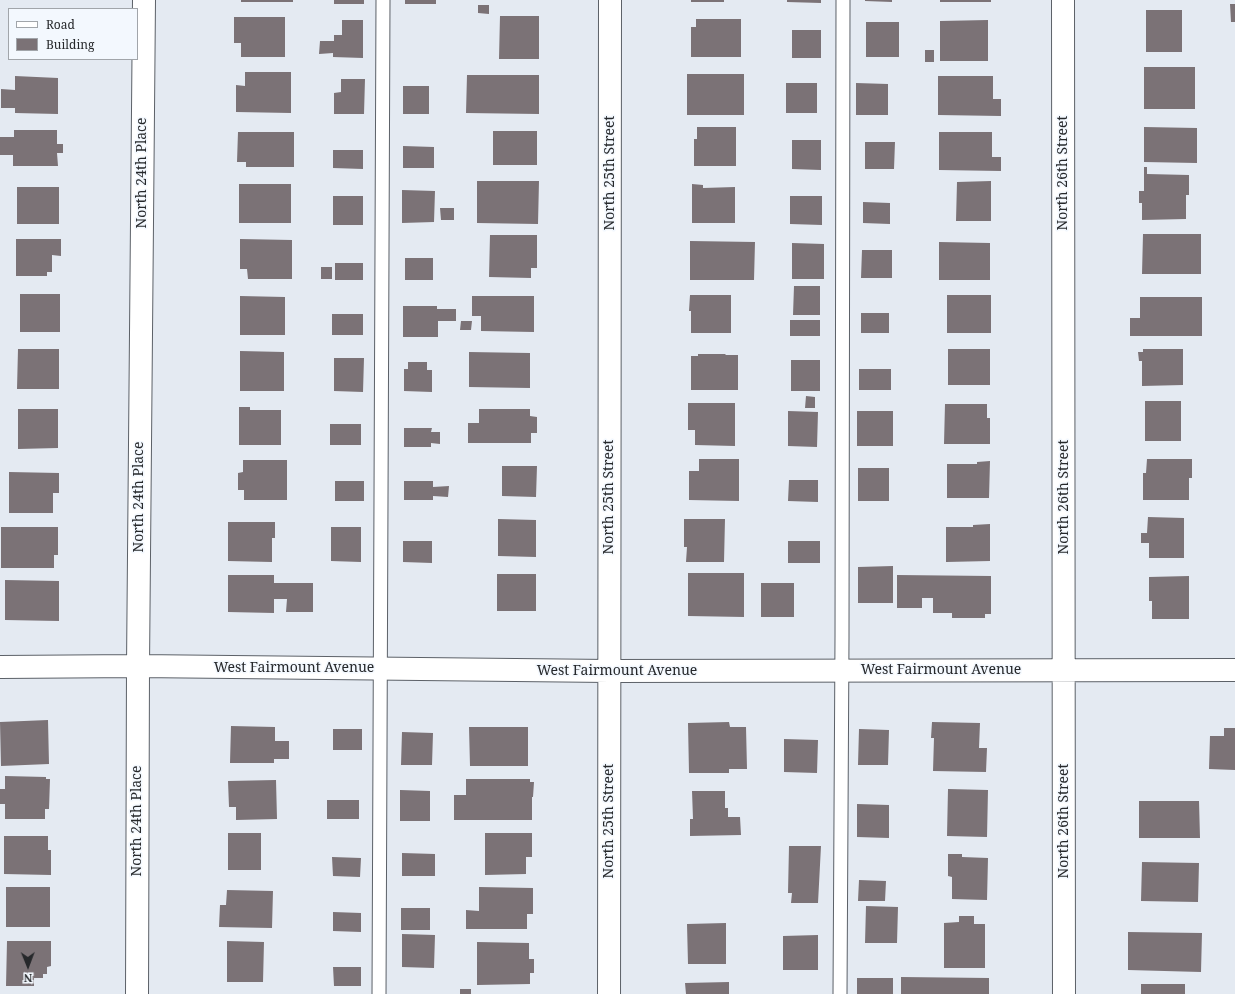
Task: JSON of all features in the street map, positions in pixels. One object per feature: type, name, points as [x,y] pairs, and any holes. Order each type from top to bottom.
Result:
[{"type":"street","name":"North 24th Place","points":[[137,994],[138,666],[144,0]]},
{"type":"street","name":"North 25th Street","points":[[609,994],[610,0]]},
{"type":"street","name":"North 26th Street","points":[[1063,0],[1064,994]]},
{"type":"street","name":"West Fairmount Avenue","points":[[0,667],[138,666],[609,671],[1235,670]]},
{"type":"lane","points":[[379,994],[384,0]]},
{"type":"lane","points":[[840,994],[843,0]]},
{"type":"building","points":[[241,0],[293,0],[293,2],[241,2]]},
{"type":"building","points":[[334,0],[364,0],[364,4],[334,4]]},
{"type":"building","points":[[405,0],[436,0],[436,4],[405,4]]},
{"type":"building","points":[[691,0],[724,0],[724,2],[691,2]]},
{"type":"building","points":[[787,0],[821,0],[821,3],[787,2]]},
{"type":"building","points":[[892,0],[892,2],[865,1]]},
{"type":"building","points":[[940,0],[991,0],[991,2],[940,2]]},
{"type":"building","points":[[1230,4],[1235,4],[1235,22],[1231,22]]},
{"type":"building","points":[[478,5],[489,5],[489,14],[478,13]]},
{"type":"building","points":[[1146,10],[1182,10],[1182,52],[1146,52]]},
{"type":"building","points":[[500,16],[539,16],[539,59],[499,59]]},
{"type":"building","points":[[234,17],[285,17],[285,57],[241,57],[241,43],[234,43]]},
{"type":"building","points":[[696,19],[741,19],[741,57],[691,57],[691,27],[696,27]]},
{"type":"building","points":[[342,20],[363,20],[363,58],[333,57],[333,53],[319,54],[320,41],[334,41],[334,35],[342,35]]},
{"type":"building","points":[[988,20],[988,61],[940,61],[940,21]]},
{"type":"building","points":[[866,22],[899,22],[899,57],[866,57]]},
{"type":"building","points":[[792,30],[821,30],[821,58],[792,58]]},
{"type":"building","points":[[925,50],[934,50],[934,62],[925,62]]},
{"type":"building","points":[[1144,67],[1195,67],[1195,109],[1144,109]]},
{"type":"building","points":[[245,72],[291,72],[291,113],[236,112],[236,85],[245,86]]},
{"type":"building","points":[[687,74],[744,74],[744,115],[687,115]]},
{"type":"building","points":[[467,75],[539,75],[539,114],[466,113]]},
{"type":"building","points":[[15,76],[58,78],[58,114],[15,113],[15,108],[1,108],[1,89],[15,90]]},
{"type":"building","points":[[938,76],[993,76],[993,99],[1001,99],[1001,116],[938,115]]},
{"type":"building","points":[[341,79],[365,79],[364,114],[334,114],[334,93],[341,92]]},
{"type":"building","points":[[786,83],[817,83],[817,113],[786,113]]},
{"type":"building","points":[[856,83],[888,84],[888,115],[856,115]]},
{"type":"building","points":[[403,86],[429,86],[429,114],[403,114]]},
{"type":"building","points":[[697,127],[736,127],[736,166],[694,166],[694,139],[697,139]]},
{"type":"building","points":[[1144,127],[1197,128],[1197,163],[1144,162]]},
{"type":"building","points":[[14,130],[57,130],[57,144],[63,144],[63,153],[57,153],[58,166],[13,166],[13,155],[0,155],[0,137],[14,137]]},
{"type":"building","points":[[493,131],[537,131],[537,165],[493,165]]},
{"type":"building","points":[[238,132],[294,132],[294,167],[246,167],[246,162],[237,162]]},
{"type":"building","points":[[939,132],[992,132],[992,157],[1001,157],[1001,171],[939,170]]},
{"type":"building","points":[[792,140],[821,140],[821,170],[792,169]]},
{"type":"building","points":[[865,142],[895,142],[894,169],[865,169]]},
{"type":"building","points":[[403,146],[434,147],[434,168],[403,168]]},
{"type":"building","points":[[333,150],[363,150],[363,169],[333,168]]},
{"type":"building","points":[[1144,167],[1147,167],[1147,174],[1189,175],[1189,195],[1186,195],[1186,219],[1142,220],[1142,203],[1139,203],[1139,191],[1144,191]]},
{"type":"building","points":[[477,181],[539,181],[538,224],[477,223]]},
{"type":"building","points":[[991,181],[991,221],[956,221],[957,182]]},
{"type":"building","points":[[239,184],[291,184],[291,223],[239,223]]},
{"type":"building","points":[[692,184],[703,185],[703,188],[735,187],[735,223],[692,223]]},
{"type":"building","points":[[17,187],[59,187],[59,224],[17,224]]},
{"type":"building","points":[[402,190],[435,191],[434,222],[402,223]]},
{"type":"building","points":[[333,196],[363,196],[363,225],[333,225]]},
{"type":"building","points":[[790,196],[822,196],[822,225],[790,224]]},
{"type":"building","points":[[863,202],[890,203],[890,224],[863,223]]},
{"type":"building","points":[[440,208],[454,208],[454,220],[441,220]]},
{"type":"building","points":[[1143,234],[1201,234],[1201,274],[1142,274]]},
{"type":"building","points":[[490,235],[537,235],[537,268],[531,268],[531,278],[489,277]]},
{"type":"building","points":[[16,239],[61,239],[61,256],[52,255],[52,272],[47,272],[47,276],[16,276]]},
{"type":"building","points":[[240,239],[292,240],[292,279],[248,279],[247,269],[240,269]]},
{"type":"building","points":[[690,241],[755,242],[754,280],[690,280]]},
{"type":"building","points":[[939,242],[990,243],[990,280],[939,280]]},
{"type":"building","points":[[792,243],[824,244],[824,279],[792,279]]},
{"type":"building","points":[[862,250],[892,250],[892,278],[861,278]]},
{"type":"building","points":[[405,258],[433,258],[433,280],[405,280]]},
{"type":"building","points":[[335,263],[363,263],[363,280],[335,280]]},
{"type":"building","points":[[321,267],[332,267],[332,279],[321,279]]},
{"type":"building","points":[[794,286],[820,286],[820,315],[793,315]]},
{"type":"building","points":[[20,294],[60,294],[60,332],[20,332]]},
{"type":"building","points":[[690,295],[731,295],[731,333],[691,333],[691,311],[689,311]]},
{"type":"building","points":[[947,295],[991,295],[991,333],[947,333]]},
{"type":"building","points":[[240,296],[285,297],[285,335],[240,335]]},
{"type":"building","points":[[472,296],[534,296],[534,332],[481,331],[481,316],[472,316]]},
{"type":"building","points":[[1140,297],[1202,297],[1202,336],[1130,336],[1130,318],[1140,318]]},
{"type":"building","points":[[403,306],[437,306],[437,309],[456,309],[456,321],[438,321],[438,337],[403,337]]},
{"type":"building","points":[[861,313],[889,313],[889,333],[861,333]]},
{"type":"building","points":[[332,314],[363,314],[363,335],[332,335]]},
{"type":"building","points":[[790,320],[820,320],[820,336],[790,336]]},
{"type":"building","points":[[461,321],[472,321],[471,330],[460,330]]},
{"type":"building","points":[[18,349],[59,349],[59,389],[17,389]]},
{"type":"building","points":[[948,349],[990,349],[990,385],[948,385]]},
{"type":"building","points":[[1143,349],[1183,349],[1183,385],[1142,386],[1142,361],[1139,361],[1138,352],[1143,352]]},
{"type":"building","points":[[240,351],[284,352],[284,391],[240,391]]},
{"type":"building","points":[[469,352],[530,353],[530,388],[469,387]]},
{"type":"building","points":[[698,354],[738,355],[738,390],[691,390],[691,356],[698,356]]},
{"type":"building","points":[[334,358],[364,358],[363,392],[334,391]]},
{"type":"building","points":[[791,360],[820,360],[820,391],[791,391]]},
{"type":"building","points":[[408,362],[427,362],[427,370],[432,370],[432,392],[404,391],[404,369],[408,369]]},
{"type":"building","points":[[859,369],[891,369],[891,390],[859,390]]},
{"type":"building","points":[[806,396],[815,397],[815,408],[805,408]]},
{"type":"building","points":[[1145,401],[1181,401],[1181,441],[1145,441]]},
{"type":"building","points":[[688,403],[735,403],[735,446],[695,445],[695,430],[688,430]]},
{"type":"building","points":[[945,404],[987,404],[987,418],[990,418],[990,444],[944,444]]},
{"type":"building","points":[[239,407],[250,407],[250,410],[281,410],[281,445],[239,445]]},
{"type":"building","points":[[18,409],[58,409],[58,448],[18,449]]},
{"type":"building","points":[[479,409],[530,409],[530,416],[537,417],[537,433],[531,433],[531,443],[468,443],[468,423],[479,423]]},
{"type":"building","points":[[788,411],[818,412],[817,447],[788,446]]},
{"type":"building","points":[[857,411],[893,411],[893,446],[857,446]]},
{"type":"building","points":[[330,424],[361,424],[361,445],[330,445]]},
{"type":"building","points":[[404,428],[432,428],[431,432],[440,432],[440,444],[431,443],[431,447],[404,447]]},
{"type":"building","points":[[699,459],[739,459],[739,501],[689,500],[689,471],[699,471]]},
{"type":"building","points":[[1147,459],[1192,459],[1192,478],[1189,478],[1189,500],[1143,500],[1143,473],[1146,473]]},
{"type":"building","points":[[243,460],[287,460],[287,500],[244,500],[244,490],[238,490],[238,473],[243,472]]},
{"type":"building","points":[[990,461],[989,498],[947,498],[947,464],[977,464],[977,462]]},
{"type":"building","points":[[502,466],[537,466],[536,497],[502,496]]},
{"type":"building","points":[[858,468],[889,468],[889,501],[858,501]]},
{"type":"building","points":[[9,472],[59,473],[59,493],[53,493],[53,513],[9,513]]},
{"type":"building","points":[[789,480],[818,480],[818,502],[788,501]]},
{"type":"building","points":[[335,481],[364,481],[364,501],[335,501]]},
{"type":"building","points":[[404,481],[433,481],[433,487],[449,486],[448,497],[433,496],[433,500],[404,500]]},
{"type":"building","points":[[1148,517],[1184,518],[1184,558],[1149,558],[1149,543],[1141,543],[1141,533],[1147,533]]},
{"type":"building","points":[[498,519],[536,520],[536,557],[498,556]]},
{"type":"building","points":[[684,519],[725,519],[724,562],[686,562],[687,547],[684,547]]},
{"type":"building","points":[[228,522],[275,522],[275,538],[272,538],[272,562],[228,561]]},
{"type":"building","points":[[990,524],[990,561],[946,562],[946,527],[973,527],[973,525]]},
{"type":"building","points":[[1,527],[58,527],[58,555],[54,555],[54,568],[1,568]]},
{"type":"building","points":[[331,527],[361,527],[361,562],[331,561]]},
{"type":"building","points":[[403,541],[432,541],[432,563],[403,562]]},
{"type":"building","points":[[788,541],[820,541],[820,563],[788,563]]},
{"type":"building","points":[[893,566],[893,603],[858,603],[858,567]]},
{"type":"building","points":[[688,573],[744,573],[744,617],[688,616]]},
{"type":"building","points":[[497,574],[536,574],[536,611],[497,611]]},
{"type":"building","points":[[228,575],[274,575],[274,583],[313,583],[313,612],[286,612],[287,599],[274,599],[274,613],[228,612]]},
{"type":"building","points":[[897,575],[991,576],[991,614],[985,614],[985,618],[952,618],[952,613],[933,613],[933,598],[922,598],[922,608],[897,608]]},
{"type":"building","points":[[1189,576],[1189,619],[1152,619],[1152,601],[1149,601],[1149,577]]},
{"type":"building","points":[[5,580],[59,581],[59,621],[5,620]]},
{"type":"building","points":[[761,583],[794,583],[794,617],[761,617]]},
{"type":"building","points":[[48,720],[49,764],[1,766],[0,722]]},
{"type":"building","points":[[729,722],[730,727],[746,727],[747,769],[729,769],[729,773],[689,773],[688,723]]},
{"type":"building","points":[[932,722],[980,723],[979,748],[987,748],[986,772],[933,771],[934,738],[931,738]]},
{"type":"building","points":[[231,726],[275,727],[275,741],[289,741],[289,759],[274,759],[274,763],[230,763]]},
{"type":"building","points":[[469,727],[528,727],[528,766],[470,766]]},
{"type":"building","points":[[1224,728],[1235,728],[1235,770],[1209,769],[1210,736],[1224,736]]},
{"type":"building","points":[[333,729],[362,729],[362,750],[333,750]]},
{"type":"building","points":[[859,729],[889,730],[888,765],[858,765]]},
{"type":"building","points":[[402,732],[433,733],[432,765],[401,765]]},
{"type":"building","points":[[784,739],[818,740],[817,773],[784,772]]},
{"type":"building","points":[[5,776],[46,777],[46,779],[50,779],[49,809],[45,809],[45,819],[5,819],[5,804],[0,804],[0,789],[5,789]]},
{"type":"building","points":[[466,779],[530,779],[530,782],[534,782],[532,797],[532,820],[454,820],[454,795],[466,795]]},
{"type":"building","points":[[276,780],[277,819],[236,820],[236,807],[229,807],[228,781]]},
{"type":"building","points":[[948,789],[988,790],[987,837],[947,836]]},
{"type":"building","points":[[400,790],[430,791],[430,821],[400,821]]},
{"type":"building","points":[[692,791],[725,791],[725,808],[728,808],[728,817],[740,817],[741,835],[690,836],[690,819],[693,819]]},
{"type":"building","points":[[327,800],[359,800],[359,819],[327,819]]},
{"type":"building","points":[[1139,801],[1199,801],[1200,838],[1139,838]]},
{"type":"building","points":[[857,804],[889,805],[889,838],[857,837]]},
{"type":"building","points":[[228,833],[261,833],[261,870],[228,870]]},
{"type":"building","points":[[485,833],[532,833],[532,857],[526,857],[526,874],[485,875]]},
{"type":"building","points":[[4,836],[48,836],[48,850],[51,850],[51,875],[4,874]]},
{"type":"building","points":[[789,846],[821,846],[818,903],[791,903],[792,893],[788,893]]},
{"type":"building","points":[[402,853],[435,854],[435,876],[402,876]]},
{"type":"building","points":[[948,854],[962,854],[962,857],[988,858],[987,900],[952,899],[952,877],[948,876]]},
{"type":"building","points":[[332,857],[361,858],[360,877],[333,876]]},
{"type":"building","points":[[1142,862],[1199,863],[1198,902],[1141,901]]},
{"type":"building","points":[[859,880],[886,881],[885,901],[858,901]]},
{"type":"building","points":[[6,887],[50,887],[50,927],[6,927]]},
{"type":"building","points":[[479,887],[533,888],[533,914],[527,914],[527,929],[466,929],[466,910],[479,911]]},
{"type":"building","points":[[227,890],[273,891],[272,928],[219,927],[220,905],[226,905]]},
{"type":"building","points":[[866,906],[898,907],[897,943],[865,943]]},
{"type":"building","points":[[401,908],[430,908],[430,930],[401,930]]},
{"type":"building","points":[[333,912],[361,913],[361,932],[333,931]]},
{"type":"building","points":[[959,916],[974,916],[974,924],[985,924],[985,968],[944,968],[944,923],[959,922]]},
{"type":"building","points":[[726,923],[726,964],[688,964],[687,924]]},
{"type":"building","points":[[1128,932],[1202,933],[1201,972],[1128,970]]},
{"type":"building","points":[[402,934],[435,935],[434,968],[402,967]]},
{"type":"building","points":[[818,935],[818,970],[783,970],[783,936]]},
{"type":"building","points":[[7,941],[51,941],[51,966],[47,967],[47,974],[43,974],[43,978],[34,978],[34,986],[6,986]]},
{"type":"building","points":[[227,941],[264,942],[263,982],[227,982]]},
{"type":"building","points":[[477,942],[529,943],[529,959],[534,959],[534,973],[530,973],[530,984],[477,985]]},
{"type":"building","points":[[333,967],[361,967],[361,986],[334,986]]},
{"type":"building","points":[[901,977],[989,978],[989,994],[901,994]]},
{"type":"building","points":[[857,978],[893,978],[893,994],[857,994]]},
{"type":"building","points":[[729,982],[729,994],[686,994],[685,983]]},
{"type":"building","points":[[1141,984],[1185,984],[1185,994],[1141,994]]},
{"type":"building","points":[[460,989],[471,989],[471,994],[460,994]]}]
